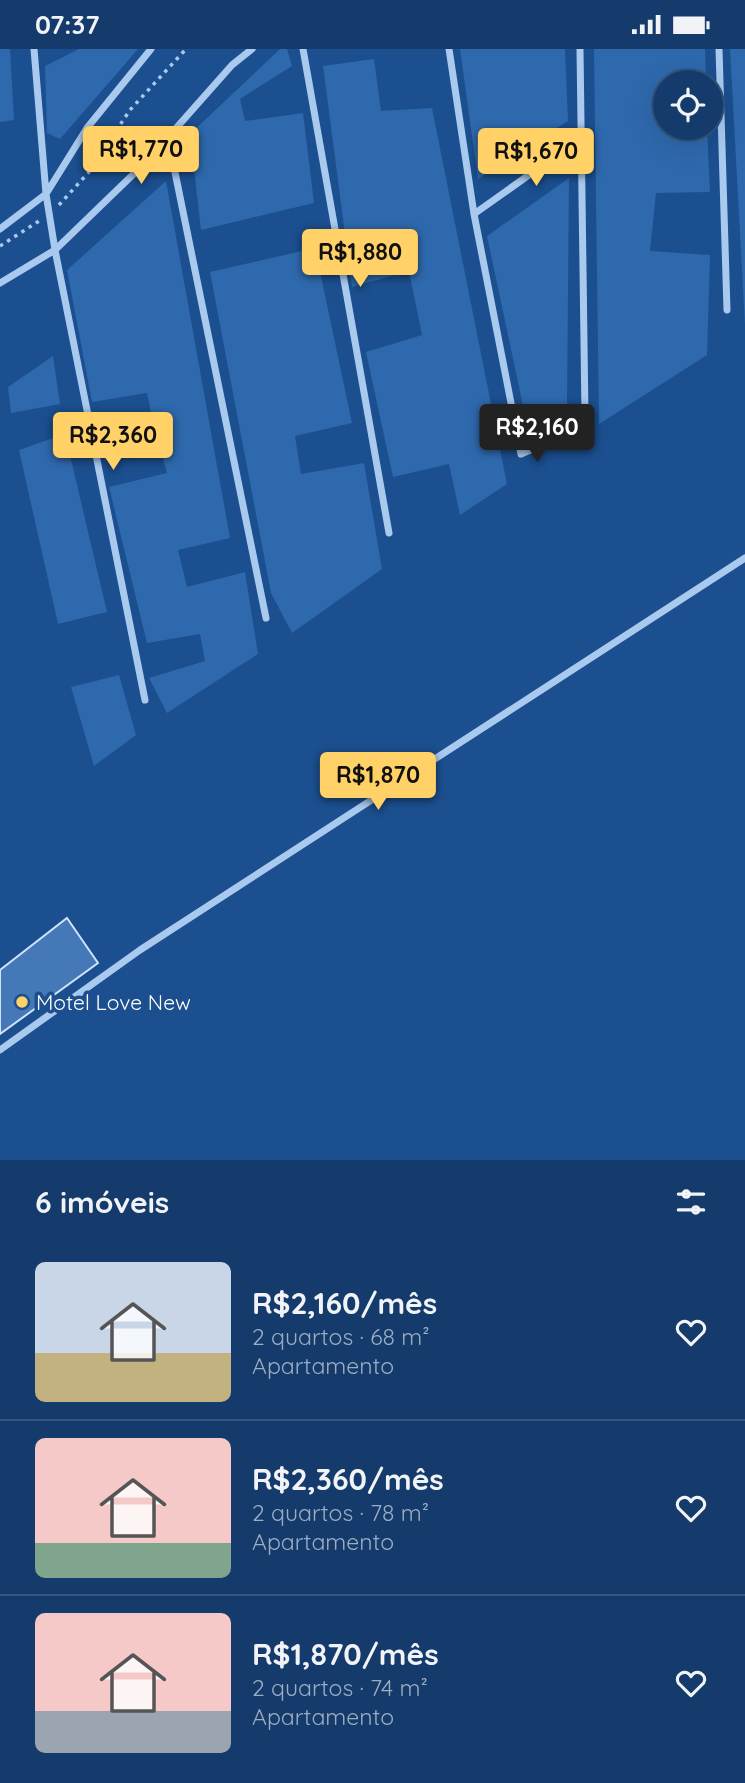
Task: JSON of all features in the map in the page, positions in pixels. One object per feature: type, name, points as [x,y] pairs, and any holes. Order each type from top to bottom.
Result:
[{"type":"street","points":[[34,49],[46,194],[55,250],[145,700]]},
{"type":"street","points":[[0,229],[46,194],[87,128],[151,49]]},
{"type":"street","points":[[0,283],[55,250],[147,161],[232,65],[252,49]]},
{"type":"street","points":[[303,49],[389,533]]},
{"type":"street","points":[[449,49],[474,214],[521,454],[552,441],[585,416],[580,49]]},
{"type":"street","points":[[719,49],[727,310]]},
{"type":"street","points":[[168,138],[266,618]]},
{"type":"street","points":[[474,214],[581,138]]},
{"type":"street","points":[[0,1049],[140,950],[745,558]]},
{"type":"path","points":[[0,246],[65,200],[88,173],[130,110],[186,49]]},
{"type":"shaded area","points":[[0,49],[10,49],[14,120],[0,122]]},
{"type":"shaded area","points":[[79,49],[138,49],[60,139],[47,133],[45,66]]},
{"type":"shaded area","points":[[280,49],[287,49],[292,66],[240,99],[245,121],[303,113],[314,203],[201,230],[190,134]]},
{"type":"shaded area","points":[[460,49],[565,49],[568,121],[478,179]]},
{"type":"shaded area","points":[[594,49],[705,49],[706,70],[653,70],[653,140],[708,140],[710,192],[656,193],[650,251],[710,255],[707,355],[599,424]]},
{"type":"shaded area","points":[[730,49],[745,49],[745,325]]},
{"type":"shaded area","points":[[374,59],[381,111],[432,108],[507,484],[460,515],[449,464],[393,477],[366,352],[422,335],[409,271],[352,287],[323,66]]},
{"type":"shaded area","points":[[569,178],[567,406],[529,434],[487,236]]},
{"type":"shaded area","points":[[166,181],[230,538],[178,550],[187,587],[245,572],[258,654],[167,713],[149,678],[205,661],[200,634],[147,643],[109,487],[167,473],[160,449],[104,460],[101,432],[153,422],[147,393],[92,402],[67,270]]},
{"type":"shaded area","points":[[315,248],[352,423],[295,436],[301,474],[364,463],[382,569],[292,633],[271,593],[210,272]]},
{"type":"shaded area","points":[[53,356],[60,404],[11,413],[8,387]]},
{"type":"shaded area","points":[[65,434],[107,612],[58,624],[19,450]]},
{"type":"shaded area","points":[[119,675],[136,735],[94,766],[71,687]]},
{"type":"building","name":"Motel Love New","points":[[67,918],[98,963],[0,1034],[0,970]]},
{"type":"place","name":"Motel Love New","points":[[22,1002]]}]
